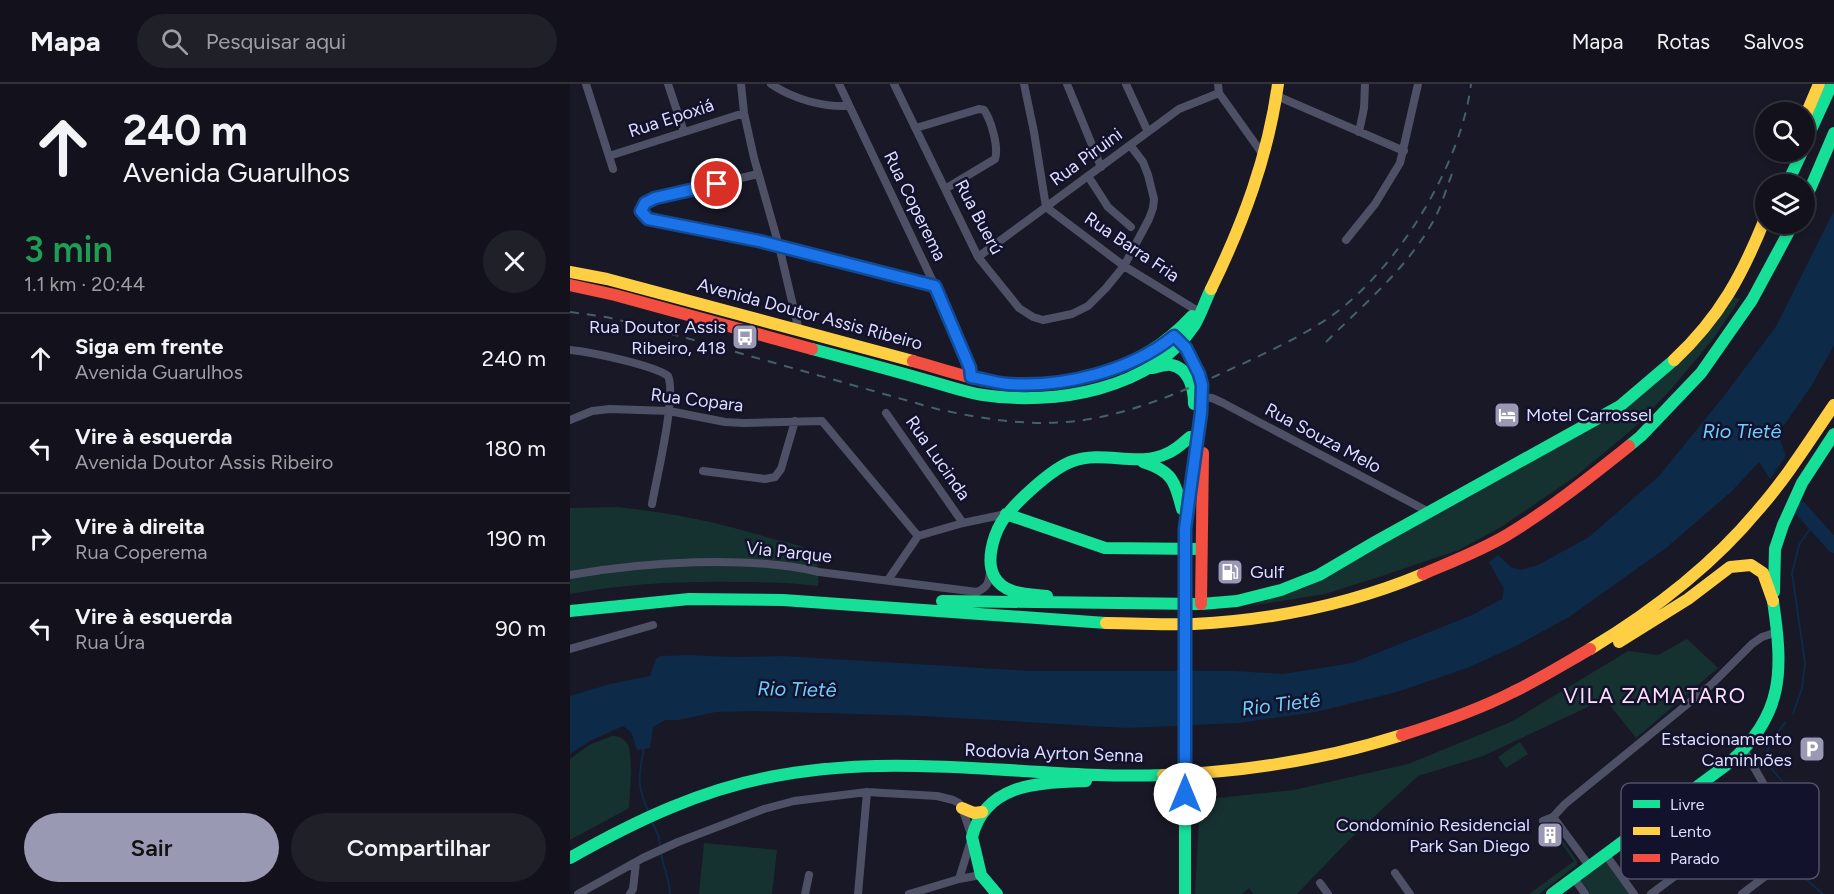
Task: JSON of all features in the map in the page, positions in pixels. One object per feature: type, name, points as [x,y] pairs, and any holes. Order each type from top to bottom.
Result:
[{"type":"main road","points":[[1812,102],[1819,84]]},
{"type":"main road","points":[[1815,121],[1832,84]]},
{"type":"main road","points":[[1178,339],[1187,338],[1194,326],[1236,236],[1264,156],[1277,90]]},
{"type":"main road","points":[[1815,177],[1834,133]]},
{"type":"main road","points":[[1729,295],[1759,234]]},
{"type":"main road","points":[[871,606],[890,600],[1201,604],[1237,601],[1281,590],[1319,575],[1620,406],[1649,384],[1704,328],[1741,280],[1765,234]]},
{"type":"main road","points":[[570,611],[689,599],[783,600],[1100,623],[1193,624],[1250,619],[1331,605],[1409,580],[1475,552],[1517,528],[1573,490],[1641,436],[1701,373],[1752,300],[1788,234]]},
{"type":"main road","name":"Avenida Doutor Assis Ribeiro","points":[[570,272],[607,279],[971,377],[1009,384],[1099,375],[1178,339]]},
{"type":"main road","name":"Avenida Doutor Assis Ribeiro","points":[[570,285],[802,345],[965,392],[1007,398],[1046,398],[1077,394],[1107,386],[1147,369]]},
{"type":"main road","points":[[1147,369],[1168,355],[1201,308]]},
{"type":"main road","points":[[1194,326],[1192,342],[1194,364]]},
{"type":"main road","points":[[1178,339],[1186,348],[1202,385],[1201,604]]},
{"type":"main road","points":[[1147,369],[1169,365],[1176,367],[1187,376],[1194,396],[1182,509]]},
{"type":"main road","points":[[965,392],[971,377]]},
{"type":"main road","points":[[1007,398],[1006,390],[1009,384]]},
{"type":"main road","name":"Rodovia Ayrton Senna","points":[[570,858],[591,845],[710,793],[783,775],[837,769],[907,766],[1149,775],[1204,772],[1278,764],[1350,750],[1424,729],[1492,702],[1543,676],[1618,632],[1671,594],[1715,556],[1773,493],[1834,405]]},
{"type":"main road","points":[[1185,888],[1185,529],[1201,413]]},
{"type":"main road","points":[[1701,783],[1744,750],[1765,724],[1772,706],[1778,678],[1777,632],[1773,601],[1775,549],[1802,483],[1834,434]]},
{"type":"main road","points":[[1066,602],[1053,597],[1009,591],[1002,588],[990,571],[992,542],[1006,514],[1050,474],[1067,462],[1080,458],[1129,459],[1163,456],[1190,437]]},
{"type":"main road","points":[[1129,459],[1168,471],[1173,479],[1182,509],[1185,529]]},
{"type":"main road","points":[[1006,514],[1105,548],[1201,549]]},
{"type":"main road","points":[[1543,676],[1558,674],[1618,643],[1688,599],[1730,567],[1750,565],[1757,568],[1763,573],[1773,601]]},
{"type":"main road","points":[[962,808],[978,814],[1002,796],[1033,784],[1149,775]]},
{"type":"main road","points":[[982,812],[972,837],[981,875],[997,894]]},
{"type":"main road","points":[[1552,894],[1621,844]]},
{"type":"street","points":[[586,84],[613,169]]},
{"type":"street","points":[[668,84],[684,132]]},
{"type":"street","points":[[741,84],[744,113],[758,174],[779,246],[802,345]]},
{"type":"street","points":[[771,84],[806,100],[835,107],[848,106]]},
{"type":"street","name":"Rua Buerú","points":[[894,84],[978,257],[1019,308],[1043,320],[1072,314],[1088,306],[1124,266],[1149,219],[1154,200],[1143,162],[1130,145]]},
{"type":"street","points":[[1023,84],[1034,132],[1046,207]]},
{"type":"street","points":[[1067,84],[1101,167]]},
{"type":"street","points":[[1126,84],[1148,132]]},
{"type":"street","points":[[1359,132],[1364,108],[1365,84]]},
{"type":"street","points":[[1346,240],[1375,204],[1396,170],[1404,151],[1418,84]]},
{"type":"street","name":"Rua Coperema","points":[[842,85],[848,106],[935,286],[970,368],[971,377]]},
{"type":"street","points":[[1219,88],[1264,156]]},
{"type":"street","name":"Rua Piruini","points":[[978,257],[1179,109],[1219,88]]},
{"type":"street","points":[[1277,90],[1359,132],[1404,151]]},
{"type":"street","points":[[916,128],[979,109],[984,110],[987,114],[997,153],[995,159],[945,189]]},
{"type":"street","name":"Rua Epoxiá","points":[[609,156],[744,113]]},
{"type":"street","points":[[758,174],[655,198],[645,203],[641,211],[648,219],[732,235],[935,286]]},
{"type":"street","points":[[1088,176],[1108,207],[1131,227]]},
{"type":"street","name":"Rua Barra Fria","points":[[1046,207],[1124,266],[1201,308]]},
{"type":"street","points":[[570,350],[646,367],[663,372],[668,376],[671,390],[669,411],[652,504]]},
{"type":"street","name":"Rua Souza Melo","points":[[1201,397],[1212,398],[1223,403],[1429,512]]},
{"type":"street","name":"Rua Copara","points":[[570,420],[592,411],[601,410],[669,411],[725,422],[744,423],[822,421],[918,536]]},
{"type":"street","name":"Rua Lucinda","points":[[886,413],[963,523]]},
{"type":"street","points":[[704,471],[765,478],[775,477],[781,469],[795,421]]},
{"type":"street","points":[[888,580],[918,536],[1006,514]]},
{"type":"street","name":"Via Parque","points":[[570,575],[662,565],[744,563],[797,567],[819,572],[977,592],[988,584],[990,571]]},
{"type":"street","points":[[570,649],[653,625]]},
{"type":"street","points":[[1543,821],[1553,817],[1564,804],[1712,684],[1752,644],[1762,637],[1777,632]]},
{"type":"street","points":[[1744,750],[1763,783]]},
{"type":"street","points":[[858,894],[867,792]]},
{"type":"street","points":[[578,894],[585,888],[678,842],[764,809],[794,801],[867,792],[946,798],[959,803],[972,837],[959,879]]},
{"type":"street","points":[[1553,817],[1590,867]]},
{"type":"street","points":[[1606,855],[1621,876]]},
{"type":"street","points":[[630,894],[640,860]]},
{"type":"street","points":[[1395,873],[1410,894]]},
{"type":"street","points":[[805,894],[808,875]]},
{"type":"street","points":[[909,894],[981,875]]},
{"type":"street","points":[[1574,878],[1585,894]]},
{"type":"street","points":[[1623,879],[1634,894]]},
{"type":"street","points":[[1651,894],[1671,879]]},
{"type":"street","points":[[1742,894],[1762,879]]},
{"type":"street","points":[[1320,883],[1328,894]]},
{"type":"green space","points":[[1734,297],[1740,299],[1713,339],[1673,387],[1635,427],[1576,476],[1501,527],[1459,550],[1325,594],[1250,606],[1306,587],[1625,410]]},
{"type":"green space","points":[[617,507],[694,519],[802,547],[816,560],[818,586],[694,582],[652,584],[570,594],[570,508]]},
{"type":"green space","points":[[1687,639],[1718,668],[1636,738],[1605,699],[1483,756],[1418,776],[1348,841],[1297,894],[1253,894],[1249,888],[1242,894],[1195,894],[1200,800],[1294,790],[1408,764],[1511,722],[1628,651],[1658,655]]},
{"type":"green space","points":[[612,736],[623,739],[630,750],[629,808],[570,840],[570,759],[589,745]]},
{"type":"green space","points":[[1520,742],[1528,754],[1506,768],[1498,757]]},
{"type":"green space","points":[[1559,836],[1577,861],[1577,865],[1539,894],[1529,894],[1574,861],[1557,837]]},
{"type":"green space","points":[[704,843],[777,850],[772,894],[699,894]]},
{"type":"green space","points":[[1606,861],[1632,894],[1589,894],[1579,882]]},
{"type":"water","name":"Rio Tietê","points":[[1834,211],[1834,345],[1812,385],[1778,434],[1786,456],[1770,479],[1759,462],[1732,491],[1666,548],[1569,617],[1516,646],[1467,668],[1397,692],[1316,712],[1239,723],[1126,728],[923,716],[716,712],[679,720],[665,720],[653,727],[650,748],[637,750],[631,732],[623,726],[590,741],[570,754],[570,696],[610,684],[650,676],[656,659],[661,656],[784,656],[1031,671],[1234,671],[1283,674],[1352,663],[1472,615],[1502,599],[1504,589],[1489,562],[1498,555],[1511,567],[1520,570],[1538,565],[1589,537],[1659,476],[1724,396],[1777,325]]},
{"type":"waterway","points":[[1800,508],[1834,546]]},
{"type":"waterway","points":[[1793,714],[1802,688],[1805,663],[1792,573],[1799,545],[1814,523]]},
{"type":"waterway","points":[[1782,783],[1765,761],[1765,756],[1775,735],[1785,723]]},
{"type":"waterway","points":[[644,747],[640,779],[648,811]]},
{"type":"waterway","points":[[652,822],[659,837],[660,848]]},
{"type":"waterway","points":[[661,853],[670,894]]},
{"type":"waterway","points":[[1805,879],[1823,894]]},
{"type":"railway","points":[[570,312],[644,326],[937,409],[975,416],[1032,423],[1052,423],[1090,419],[1123,411],[1187,389],[1274,349],[1327,319],[1353,299],[1400,246],[1421,215],[1454,149],[1465,116],[1471,84]]},
{"type":"railway","points":[[1326,342],[1386,283],[1413,251],[1436,216],[1454,168]]},
{"type":"traffic: fast","points":[[1815,121],[1832,84]]},
{"type":"traffic: fast","points":[[1815,177],[1834,133]]},
{"type":"traffic: fast","points":[[1792,174],[1797,162]]},
{"type":"traffic: fast","points":[[1629,446],[1701,373],[1752,300],[1788,234]]},
{"type":"traffic: fast","points":[[812,349],[983,395],[1011,398],[1070,395],[1099,389],[1127,379],[1153,365],[1176,348],[1194,326],[1211,289]]},
{"type":"traffic: fast","points":[[1099,373],[1125,364],[1150,351],[1192,316]]},
{"type":"traffic: fast","points":[[1176,337],[1186,348],[1202,385],[1201,413],[1185,529],[1185,894]]},
{"type":"traffic: fast","points":[[942,601],[1201,604],[1237,601],[1281,590],[1319,575],[1620,406],[1674,360]]},
{"type":"traffic: fast","points":[[1152,368],[1169,365],[1182,370],[1189,380],[1194,404]]},
{"type":"traffic: fast","points":[[1774,592],[1775,549],[1783,525],[1802,483],[1834,434]]},
{"type":"traffic: fast","points":[[1047,596],[1010,590],[998,582],[994,576],[991,556],[995,535],[1014,506],[1044,479],[1073,461],[1097,457],[1133,459],[1157,457],[1174,450],[1190,437]]},
{"type":"traffic: fast","points":[[1143,462],[1153,465],[1171,478],[1182,509]]},
{"type":"traffic: fast","points":[[1006,514],[1105,548],[1201,549]]},
{"type":"traffic: fast","points":[[570,611],[689,599],[783,600],[1106,623]]},
{"type":"traffic: fast","points":[[1702,783],[1729,763],[1747,745],[1761,727],[1770,709],[1776,690],[1778,669],[1773,601]]},
{"type":"traffic: fast","points":[[570,858],[620,831],[698,797],[753,780],[798,772],[849,767],[900,766],[1102,775],[1163,775]]},
{"type":"traffic: fast","points":[[972,837],[979,819],[989,805],[1002,796],[1033,785],[1086,781]]},
{"type":"traffic: fast","points":[[972,837],[981,875],[997,894]]},
{"type":"traffic: fast","points":[[1552,894],[1621,843]]},
{"type":"traffic: slow","points":[[1211,289],[1234,239],[1253,189],[1268,138],[1278,84]]},
{"type":"traffic: slow","points":[[1811,102],[1819,84]]},
{"type":"traffic: slow","points":[[1674,360],[1705,328],[1729,294],[1758,234]]},
{"type":"traffic: slow","points":[[570,272],[607,279],[913,361]]},
{"type":"traffic: slow","points":[[1590,649],[1659,603],[1722,550],[1769,497],[1834,405]]},
{"type":"traffic: slow","points":[[1619,642],[1688,599],[1730,567],[1751,565],[1763,573],[1773,601]]},
{"type":"traffic: slow","points":[[1106,623],[1194,624],[1252,619],[1339,602],[1396,585],[1423,574]]},
{"type":"traffic: slow","points":[[1163,775],[1223,771],[1284,763],[1344,751],[1402,735]]},
{"type":"traffic: slow","points":[[962,808],[974,813],[982,812]]},
{"type":"traffic: jam","points":[[570,285],[615,295],[812,349]]},
{"type":"traffic: jam","points":[[913,361],[972,378],[1008,384],[1054,382],[1099,373]]},
{"type":"traffic: jam","points":[[1423,574],[1507,535],[1554,504],[1629,446]]},
{"type":"traffic: jam","points":[[1201,604],[1203,453]]},
{"type":"traffic: jam","points":[[1402,735],[1459,716],[1500,699],[1590,649]]},
{"type":"place","name":"Rua Doutor Assis Ribeiro, 418","points":[[745,337]]},
{"type":"place","name":"Motel Carrossel","points":[[1507,415]]},
{"type":"place","name":"Gulf","points":[[1230,572]]},
{"type":"place","name":"Estacionamento Caminhões","points":[[1812,749]]},
{"type":"place","name":"Condomínio Residencial Park San Diego","points":[[1550,835]]},
{"type":"district","name":"VILA ZAMATARO","points":[[1655,695]]},
{"type":"route","points":[[717,184],[655,198],[645,203],[641,211],[648,219],[759,241],[935,286],[970,368],[971,377],[1009,384],[1099,375],[1144,355],[1174,336],[1186,348],[1202,385],[1201,413],[1185,529],[1185,794]]}]
